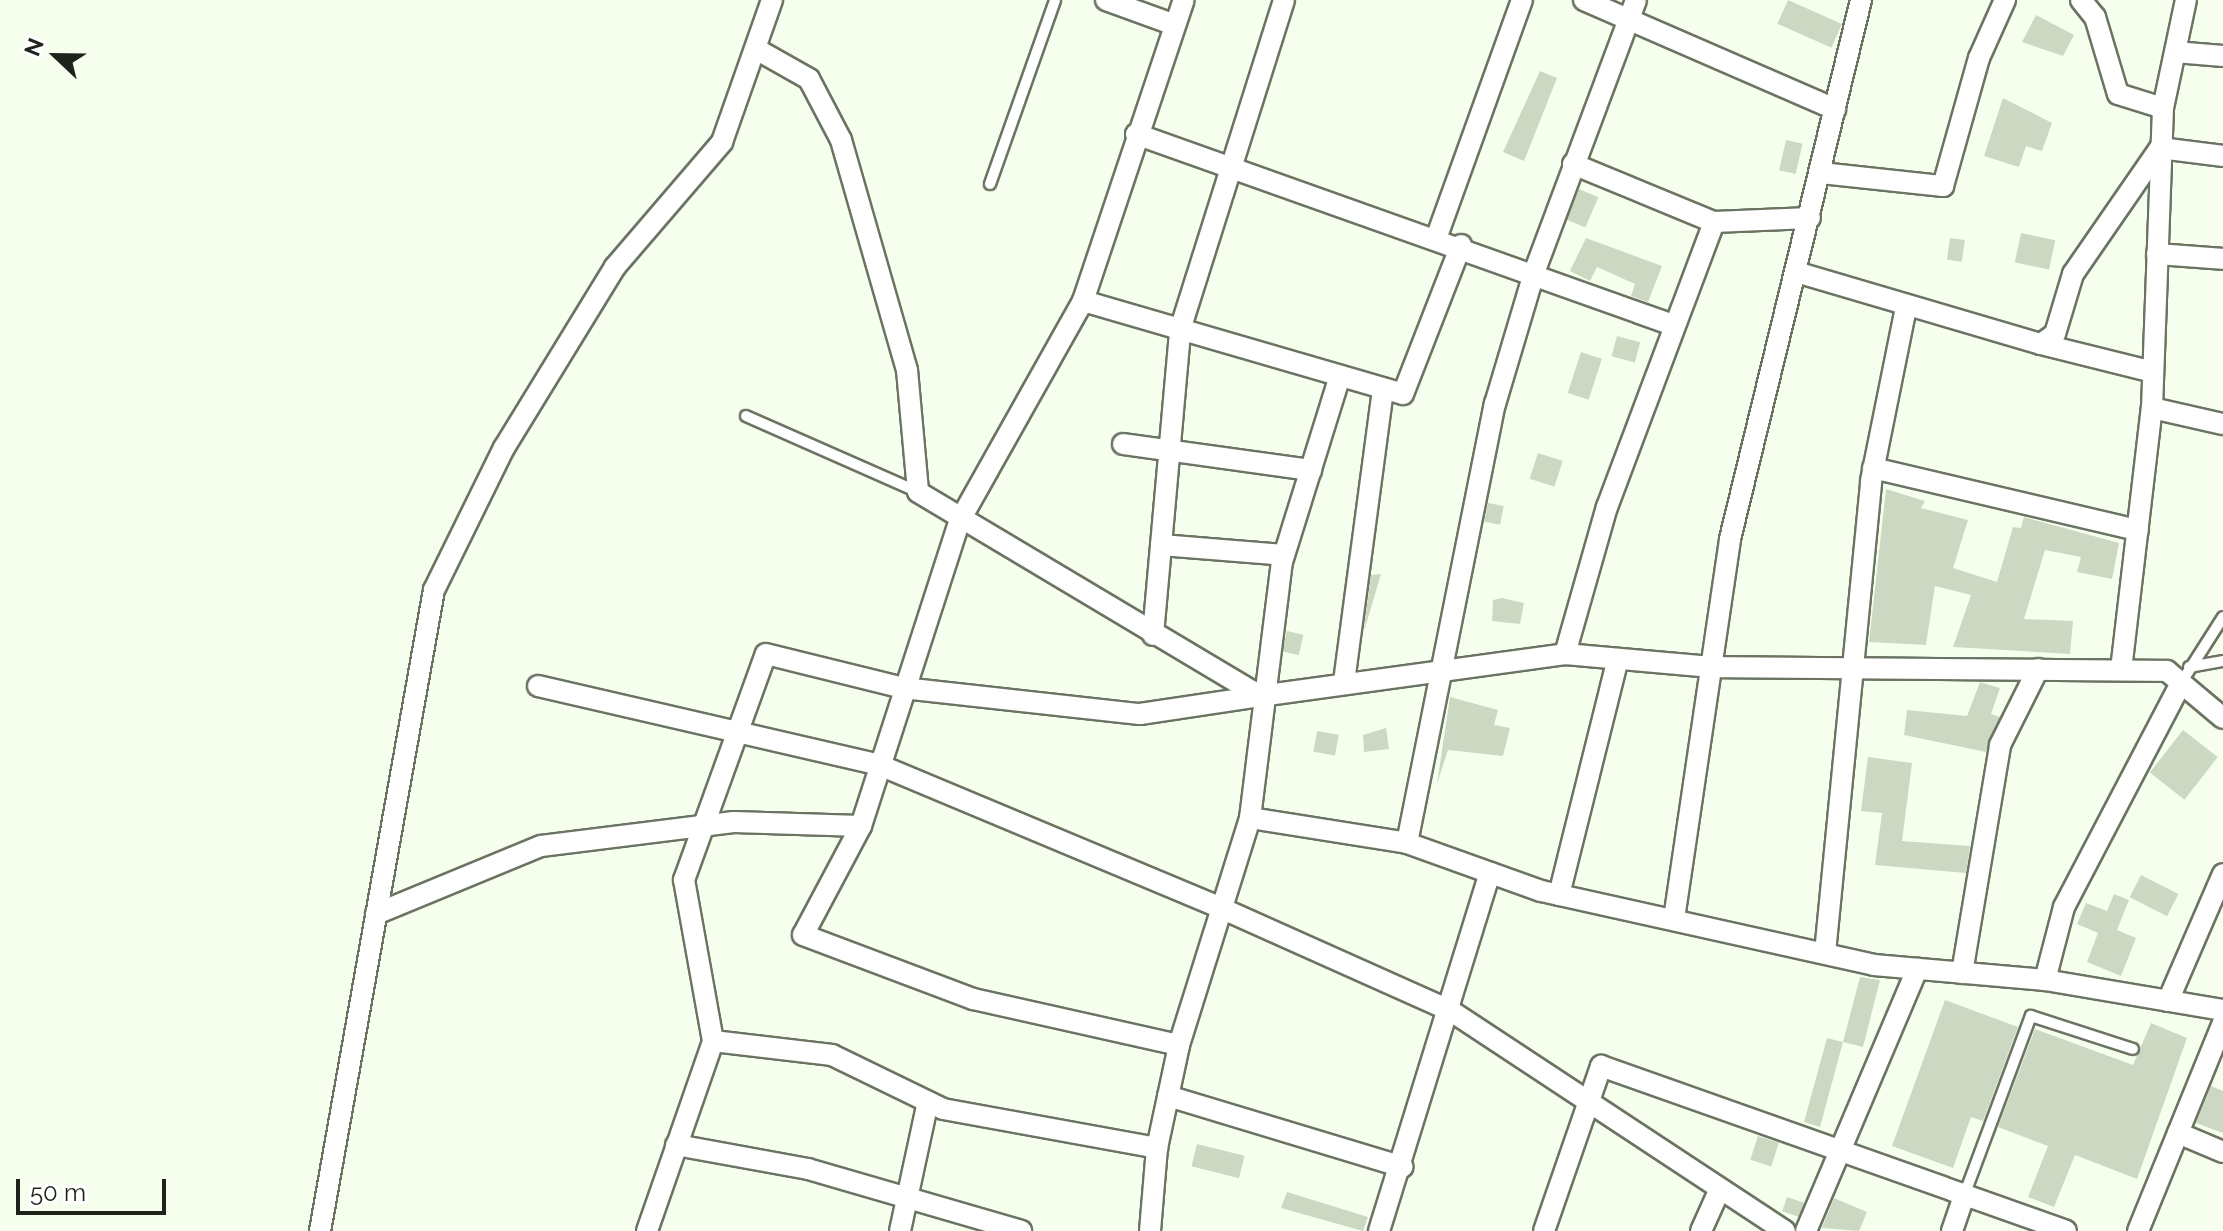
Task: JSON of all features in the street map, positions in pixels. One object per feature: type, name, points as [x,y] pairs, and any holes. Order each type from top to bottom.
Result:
[{"type":"street","points":[[320,1231],[434,590],[449,554],[615,267],[722,142],[772,0]]},
{"type":"street","points":[[1106,0],[1175,25]]},
{"type":"street","points":[[1179,1045],[973,999],[803,935],[861,826],[877,764],[959,522],[1083,301],[1136,134],[1184,0]]},
{"type":"street","points":[[1153,635],[1180,330],[1284,0]]},
{"type":"street","points":[[1437,236],[1522,0]]},
{"type":"street","points":[[1584,0],[1835,109]]},
{"type":"street","points":[[1407,843],[1446,665],[1495,404],[1534,273],[1636,0]]},
{"type":"street","points":[[1674,919],[1730,539],[1861,0]]},
{"type":"street","points":[[1821,173],[1943,186],[1979,58],[2005,0]]},
{"type":"street","points":[[2081,0],[2095,17],[2118,94],[2163,108]]},
{"type":"street","points":[[2121,670],[2152,408],[2163,108],[2186,0]]},
{"type":"street","points":[[756,49],[809,79],[841,140],[907,370],[918,492],[959,522],[1260,696]]},
{"type":"street","points":[[2175,52],[2223,56]]},
{"type":"street","points":[[1136,134],[1437,236],[1673,325]]},
{"type":"street","points":[[2160,148],[2223,156]]},
{"type":"street","points":[[2041,344],[2055,334],[2073,274],[2160,148]]},
{"type":"street","points":[[1573,164],[1714,222],[1810,218]]},
{"type":"street","points":[[1565,654],[1607,507],[1714,222]]},
{"type":"street","points":[[1083,301],[1403,394],[1461,245]]},
{"type":"street","points":[[2157,254],[2223,259]]},
{"type":"street","points":[[1796,272],[1906,308],[2153,372]]},
{"type":"street","points":[[1825,953],[1856,668],[1873,468],[1906,308]]},
{"type":"street","points":[[1150,1231],[1157,1148],[1179,1045],[1250,818],[1260,696],[1284,555],[1340,376]]},
{"type":"street","points":[[1344,682],[1383,389]]},
{"type":"street","points":[[2152,408],[2223,424]]},
{"type":"street","points":[[1123,444],[1311,470]]},
{"type":"street","points":[[1873,468],[2138,530]]},
{"type":"street","points":[[1161,545],[1284,555]]},
{"type":"street","points":[[647,1231],[713,1041],[684,880],[766,654],[903,688],[1140,714],[1446,665],[1565,654],[1711,667],[2180,673],[2223,718]]},
{"type":"street","points":[[1559,895],[1618,659]]},
{"type":"street","points":[[1962,973],[2000,745],[2038,669]]},
{"type":"street","points":[[2045,980],[2064,907],[2180,673]]},
{"type":"street","points":[[538,686],[877,764],[1223,909],[1451,1011],[1588,1105],[1785,1231]]},
{"type":"street","points":[[1250,818],[1407,843],[1559,895],[1825,953],[1917,969],[2045,980],[2223,1010]]},
{"type":"street","points":[[376,914],[541,846],[704,826],[861,826]]},
{"type":"street","points":[[1379,1231],[1403,1167],[1490,873]]},
{"type":"street","points":[[2168,1001],[2223,874]]},
{"type":"street","points":[[1806,1231],[1917,969]]},
{"type":"street","points":[[2138,1231],[2223,1023]]},
{"type":"street","points":[[713,1041],[832,1055],[928,1102],[1157,1148]]},
{"type":"street","points":[[1544,1231],[1601,1066],[2066,1231]]},
{"type":"street","points":[[1168,1096],[1403,1167]]},
{"type":"street","points":[[900,1231],[928,1102]]},
{"type":"street","points":[[2178,1133],[2223,1152]]},
{"type":"street","points":[[676,1145],[808,1169],[1021,1231]]},
{"type":"street","points":[[1701,1231],[1719,1191]]},
{"type":"street","points":[[1952,1231],[1965,1193]]},
{"type":"lane","points":[[990,184],[1055,0]]},
{"type":"lane","points":[[746,416],[918,492]]},
{"type":"lane","points":[[2180,673],[2223,617]]},
{"type":"lane","points":[[2180,673],[2223,661]]},
{"type":"lane","points":[[1965,1193],[2031,1016],[2133,1049]]},
{"type":"building","points":[[1788,0],[1842,24],[1831,48],[1777,24]]},
{"type":"building","points":[[2036,15],[2074,35],[2063,56],[2022,42]]},
{"type":"building","points":[[1540,71],[1557,78],[1524,161],[1503,152]]},
{"type":"building","points":[[2003,98],[2052,123],[2042,151],[2026,146],[2019,167],[1984,156]]},
{"type":"building","points":[[1786,140],[1803,144],[1796,174],[1779,170]]},
{"type":"building","points":[[1579,189],[1598,197],[1585,228],[1566,219]]},
{"type":"building","points":[[2021,233],[2055,240],[2049,270],[2015,262]]},
{"type":"building","points":[[1586,238],[1662,266],[1648,302],[1631,296],[1635,284],[1597,267],[1590,281],[1570,271]]},
{"type":"building","points":[[1950,238],[1965,240],[1962,262],[1947,260]]},
{"type":"building","points":[[1617,336],[1640,342],[1635,362],[1612,356]]},
{"type":"building","points":[[1581,352],[1602,359],[1589,400],[1568,393]]},
{"type":"building","points":[[1538,453],[1563,461],[1554,487],[1530,479]]},
{"type":"building","points":[[1886,489],[1925,501],[1921,508],[1968,520],[1953,568],[1997,582],[2013,527],[2021,528],[2024,517],[2119,543],[2112,579],[2077,572],[2081,557],[2045,550],[2024,619],[2073,621],[2070,654],[1953,647],[1971,595],[1935,586],[1926,645],[1869,642]]},
{"type":"building","points":[[1488,503],[1504,506],[1500,525],[1484,522]]},
{"type":"building","points":[[1381,574],[1365,628],[1364,628],[1371,575]]},
{"type":"building","points":[[1502,598],[1524,603],[1520,624],[1492,621],[1493,600]]},
{"type":"building","points":[[1287,631],[1304,635],[1299,655],[1282,651]]},
{"type":"building","points":[[1980,682],[2000,688],[1991,714],[2000,717],[1986,752],[1904,735],[1907,710],[1967,716]]},
{"type":"building","points":[[1450,697],[1498,710],[1494,725],[1510,728],[1503,756],[1448,750],[1437,784]]},
{"type":"building","points":[[1386,728],[1389,749],[1364,752],[1363,735]]},
{"type":"building","points":[[2183,730],[2218,757],[2184,800],[2150,773]]},
{"type":"building","points":[[1317,731],[1339,735],[1335,756],[1313,752]]},
{"type":"building","points":[[1868,757],[1912,763],[1902,841],[1970,846],[1966,873],[1875,865],[1882,813],[1861,811]]},
{"type":"building","points":[[2141,875],[2178,894],[2167,916],[2130,897]]},
{"type":"building","points":[[2114,894],[2129,900],[2117,930],[2136,938],[2121,976],[2087,962],[2098,933],[2077,924],[2086,903],[2107,911]]},
{"type":"building","points":[[1860,977],[1880,980],[1863,1047],[1843,1042]]},
{"type":"building","points":[[1945,1000],[2018,1027],[1983,1121],[1971,1117],[1953,1168],[1892,1146]]},
{"type":"building","points":[[2151,1023],[2187,1038],[2137,1179],[2075,1155],[2054,1207],[2028,1197],[2048,1146],[1998,1127],[2035,1029],[2133,1065]]},
{"type":"building","points":[[1827,1038],[1843,1042],[1820,1127],[1804,1122]]},
{"type":"building","points":[[2211,1086],[2223,1091],[2223,1133],[2196,1123]]},
{"type":"building","points":[[1758,1136],[1779,1143],[1771,1167],[1750,1160]]},
{"type":"building","points":[[1197,1144],[1245,1156],[1239,1178],[1191,1166]]},
{"type":"building","points":[[1287,1192],[1368,1217],[1363,1231],[1281,1208]]},
{"type":"building","points":[[1787,1197],[1804,1203],[1799,1217],[1782,1211]]},
{"type":"building","points":[[1834,1198],[1867,1212],[1859,1231],[1822,1228]]}]
